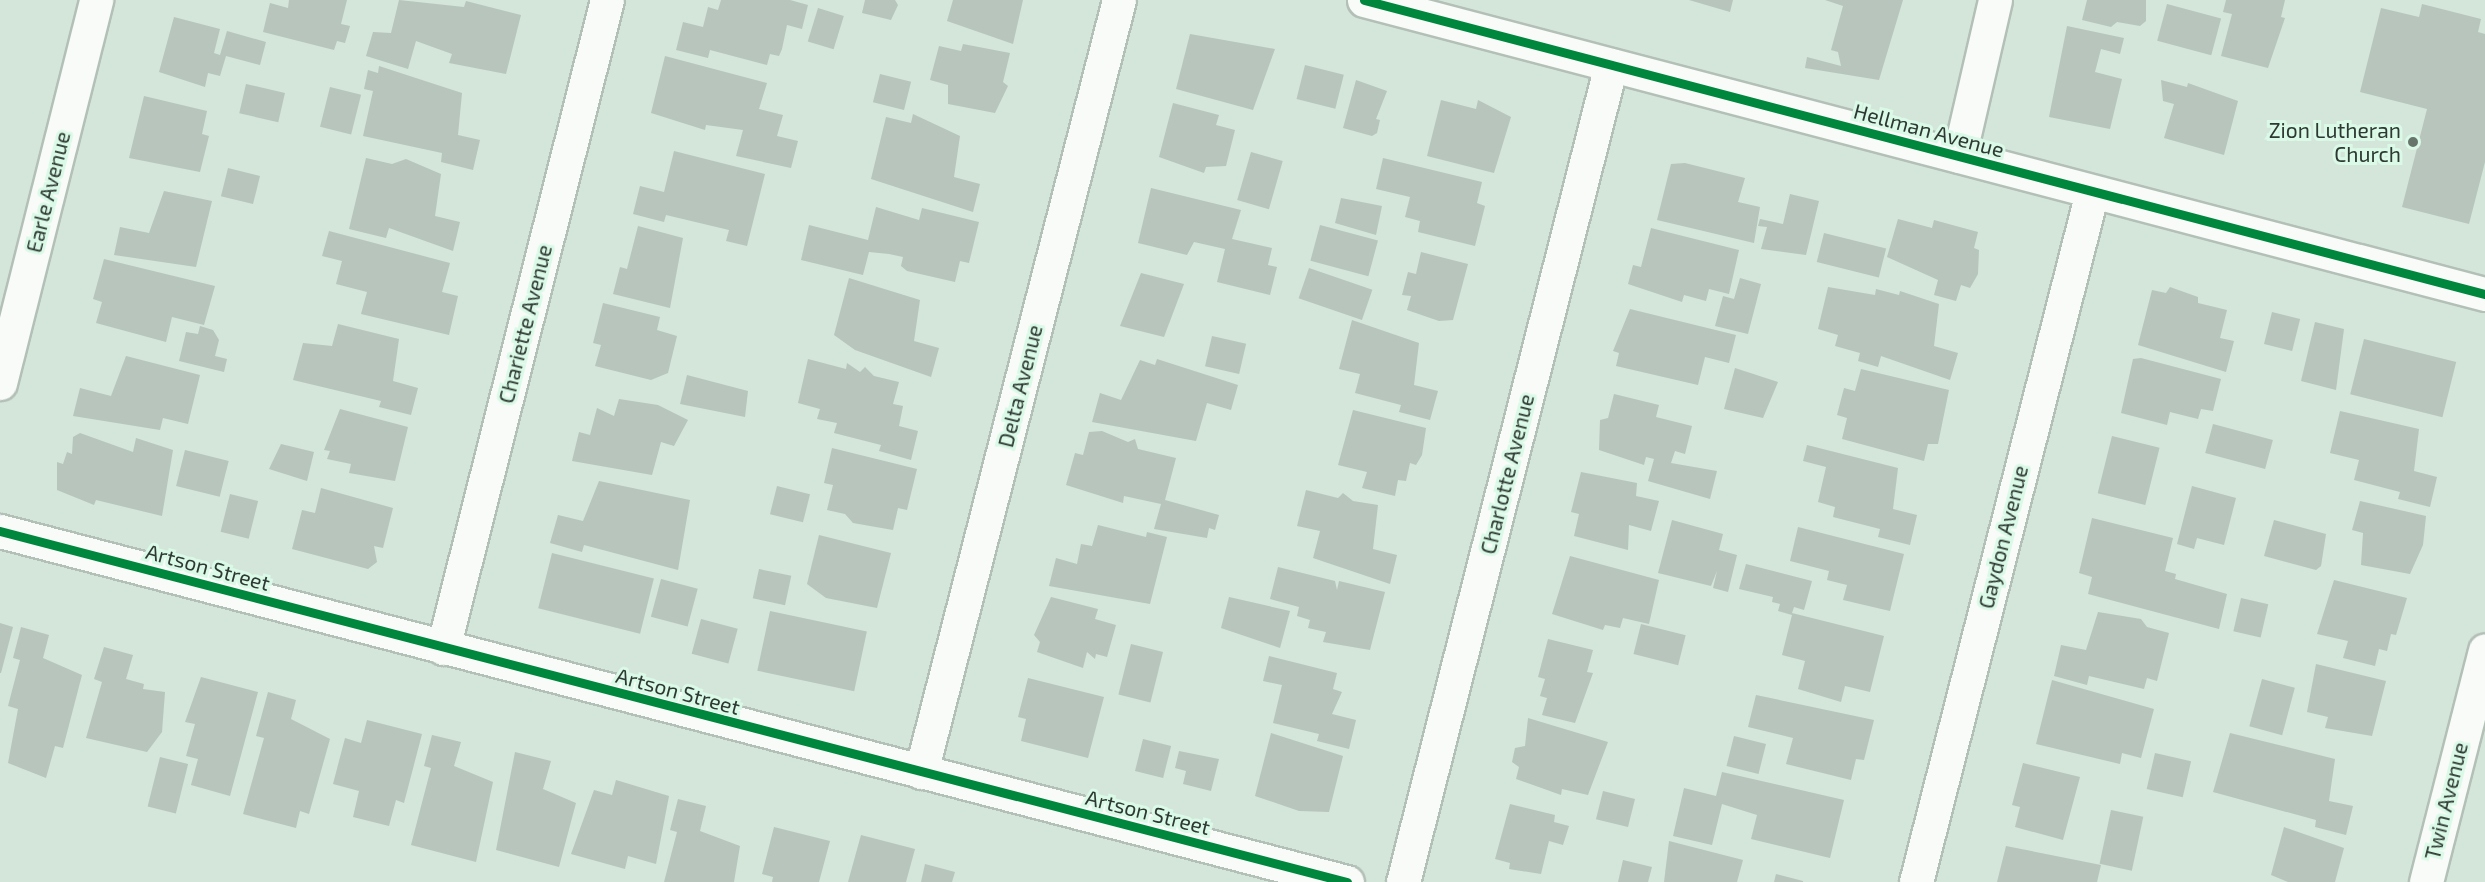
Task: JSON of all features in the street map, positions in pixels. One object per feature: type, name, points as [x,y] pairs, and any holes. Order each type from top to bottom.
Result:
[{"type":"street","name":"Earle Avenue","points":[[0,383],[96,0]]},
{"type":"street","name":"Chariette Avenue","points":[[443,648],[607,0]]},
{"type":"street","name":"Delta Avenue","points":[[921,772],[1119,0]]},
{"type":"street","name":"Hellman Avenue","points":[[1364,0],[2485,294]]},
{"type":"street","points":[[1959,156],[1995,0]]},
{"type":"street","name":"Charlotte Avenue","points":[[1403,882],[1611,65]]},
{"type":"street","name":"Gaydon Avenue","points":[[1916,882],[2092,192]]},
{"type":"street","name":"Artson Street","points":[[0,531],[1347,882]]},
{"type":"street","name":"Twin Avenue","points":[[2426,882],[2485,650]]},
{"type":"building","points":[[289,0],[347,0],[341,24],[350,26],[345,43],[337,41],[334,50],[263,32],[270,3],[288,8]]},
{"type":"building","points":[[399,0],[464,7],[466,1],[521,15],[506,74],[449,63],[452,54],[416,41],[408,69],[366,56],[373,32],[391,33]]},
{"type":"building","points":[[721,0],[790,0],[808,5],[802,29],[787,25],[779,56],[770,54],[767,65],[710,50],[708,58],[676,50],[683,22],[703,27],[708,7],[718,10]]},
{"type":"building","points":[[865,0],[895,0],[898,5],[891,20],[862,13]]},
{"type":"building","points":[[953,0],[1023,0],[1013,44],[947,21]]},
{"type":"building","points":[[1689,0],[1733,0],[1730,12]]},
{"type":"building","points":[[1825,0],[1903,0],[1879,80],[1805,68],[1807,57],[1841,66],[1838,52],[1831,50],[1843,6]]},
{"type":"building","points":[[2087,0],[2146,0],[2146,21],[2140,26],[2117,22],[2111,27],[2082,20]]},
{"type":"building","points":[[2226,0],[2285,0],[2281,17],[2285,18],[2268,68],[2221,56],[2232,14],[2223,12]]},
{"type":"building","points":[[2167,4],[2221,18],[2211,55],[2157,41]]},
{"type":"building","points":[[2422,4],[2481,19],[2478,32],[2485,34],[2485,162],[2469,224],[2402,207],[2427,109],[2360,92],[2381,8],[2419,17]]},
{"type":"building","points":[[818,8],[844,16],[834,49],[808,41]]},
{"type":"building","points":[[174,17],[220,29],[214,53],[220,55],[227,31],[266,42],[260,65],[226,56],[220,76],[208,73],[205,87],[159,72]]},
{"type":"building","points":[[2067,26],[2124,38],[2120,54],[2101,49],[2095,72],[2122,79],[2110,129],[2049,117]]},
{"type":"building","points":[[1190,34],[1275,49],[1253,110],[1176,89]]},
{"type":"building","points":[[963,44],[1010,53],[1003,82],[1008,86],[995,113],[948,104],[948,85],[930,80],[939,46],[961,51]]},
{"type":"building","points":[[665,56],[767,83],[759,109],[783,115],[777,136],[798,141],[791,168],[736,156],[743,130],[706,125],[705,130],[651,113]]},
{"type":"building","points":[[1305,65],[1344,75],[1335,109],[1297,99]]},
{"type":"building","points":[[379,66],[462,93],[458,135],[480,140],[473,170],[441,162],[442,153],[363,136],[373,91],[364,89],[368,70],[378,73]]},
{"type":"building","points":[[880,74],[911,82],[904,110],[873,102]]},
{"type":"building","points":[[1356,80],[1387,91],[1376,119],[1380,120],[1377,133],[1372,136],[1343,128]]},
{"type":"building","points":[[2161,80],[2187,87],[2188,83],[2238,101],[2224,155],[2164,138],[2174,104],[2163,101]]},
{"type":"building","points":[[246,84],[285,93],[278,122],[239,113]]},
{"type":"building","points":[[330,87],[361,95],[351,135],[320,127]]},
{"type":"building","points":[[144,96],[207,111],[202,134],[209,136],[200,172],[129,158]]},
{"type":"building","points":[[1441,100],[1476,109],[1478,100],[1511,117],[1494,173],[1427,156]]},
{"type":"building","points":[[1173,103],[1219,115],[1216,125],[1235,130],[1226,166],[1206,167],[1204,173],[1159,157]]},
{"type":"building","points":[[913,114],[960,136],[954,177],[980,184],[973,212],[871,179],[886,117],[911,123]]},
{"type":"building","points":[[674,151],[765,174],[747,246],[726,241],[729,230],[666,215],[664,222],[633,214],[640,186],[664,192]]},
{"type":"building","points":[[1251,152],[1283,161],[1269,209],[1237,200]]},
{"type":"building","points":[[366,158],[392,164],[406,159],[441,174],[435,216],[460,222],[453,251],[389,228],[386,238],[349,229]]},
{"type":"building","points":[[1383,158],[1482,182],[1477,203],[1485,206],[1475,246],[1418,232],[1420,221],[1405,217],[1410,197],[1376,189]]},
{"type":"building","points":[[1685,163],[1745,178],[1738,202],[1760,207],[1754,243],[1657,220],[1671,164]]},
{"type":"building","points":[[228,168],[260,176],[253,204],[221,196]]},
{"type":"building","points":[[1151,188],[1241,210],[1232,239],[1272,248],[1268,265],[1277,267],[1270,295],[1217,282],[1225,249],[1194,242],[1187,255],[1138,243]]},
{"type":"building","points":[[164,191],[212,201],[196,267],[114,255],[120,227],[149,233]]},
{"type":"building","points":[[1790,194],[1819,201],[1806,255],[1761,249],[1767,227],[1758,226],[1760,219],[1783,224]]},
{"type":"building","points":[[1341,198],[1382,206],[1376,235],[1335,223]]},
{"type":"building","points":[[876,207],[919,220],[922,208],[979,222],[969,263],[960,261],[955,282],[907,271],[901,266],[903,257],[889,254],[869,252],[863,275],[801,260],[809,225],[868,240]]},
{"type":"building","points":[[1898,219],[1932,228],[1934,220],[1978,232],[1974,248],[1979,250],[1978,274],[1970,288],[1961,285],[1956,301],[1934,295],[1938,280],[1887,257]]},
{"type":"building","points":[[1320,225],[1378,241],[1368,276],[1310,261]]},
{"type":"building","points":[[638,226],[683,238],[670,308],[613,294],[620,267],[627,269]]},
{"type":"building","points":[[1651,228],[1739,250],[1729,294],[1709,289],[1706,301],[1684,295],[1682,302],[1628,284],[1633,265],[1641,267]]},
{"type":"building","points":[[329,231],[450,263],[442,292],[458,296],[449,335],[361,314],[367,292],[336,284],[342,261],[322,256]]},
{"type":"building","points":[[1824,233],[1886,248],[1879,278],[1817,262]]},
{"type":"building","points":[[1421,252],[1468,264],[1453,320],[1439,321],[1407,310],[1411,296],[1402,295],[1408,272],[1416,274]]},
{"type":"building","points":[[104,259],[215,286],[204,325],[172,317],[166,342],[96,323],[102,302],[93,299]]},
{"type":"building","points":[[1309,268],[1372,290],[1362,320],[1299,298]]},
{"type":"building","points":[[1141,273],[1184,284],[1164,337],[1120,326]]},
{"type":"building","points":[[849,278],[920,300],[914,341],[939,348],[931,377],[855,350],[834,335]]},
{"type":"building","points":[[1740,278],[1761,284],[1748,334],[1715,326],[1723,296],[1734,299]]},
{"type":"building","points":[[1828,287],[1875,295],[1876,289],[1899,295],[1900,291],[1939,304],[1934,346],[1958,353],[1950,380],[1881,356],[1878,367],[1858,361],[1860,353],[1835,346],[1838,335],[1818,329]]},
{"type":"building","points":[[2170,287],[2198,297],[2198,303],[2227,310],[2220,338],[2234,341],[2226,372],[2138,345],[2152,290],[2166,293]]},
{"type":"building","points":[[603,303],[660,317],[657,330],[677,336],[668,373],[651,380],[595,366],[601,345],[593,343]]},
{"type":"building","points":[[1630,309],[1736,335],[1729,363],[1705,357],[1698,385],[1616,366],[1619,353],[1613,351]]},
{"type":"building","points":[[2272,312],[2300,319],[2292,351],[2264,344]]},
{"type":"building","points":[[1352,320],[1419,343],[1414,385],[1438,391],[1430,420],[1399,412],[1401,405],[1355,393],[1360,374],[1339,369]]},
{"type":"building","points":[[2315,322],[2344,329],[2336,390],[2301,381]]},
{"type":"building","points":[[338,324],[399,339],[393,381],[418,388],[411,415],[379,407],[381,401],[293,380],[303,343],[332,346]]},
{"type":"building","points":[[200,326],[213,330],[219,340],[215,356],[227,359],[224,372],[179,361],[186,332],[198,334]]},
{"type":"building","points":[[1212,336],[1246,344],[1239,374],[1205,366]]},
{"type":"building","points":[[2364,339],[2456,362],[2442,417],[2350,394]]},
{"type":"building","points":[[126,356],[200,375],[188,424],[163,418],[160,430],[73,416],[80,388],[111,396]]},
{"type":"building","points":[[2141,358],[2221,379],[2213,411],[2201,409],[2198,419],[2170,412],[2167,425],[2121,413],[2133,359]]},
{"type":"building","points":[[808,359],[846,369],[847,363],[860,372],[865,367],[874,376],[899,382],[893,404],[903,406],[899,426],[918,431],[911,460],[879,451],[881,445],[834,433],[837,423],[817,419],[820,409],[798,403]]},
{"type":"building","points":[[1157,359],[1238,385],[1231,410],[1207,403],[1196,441],[1092,422],[1100,393],[1121,400],[1140,360],[1155,365]]},
{"type":"building","points":[[1735,368],[1778,382],[1763,418],[1724,409]]},
{"type":"building","points":[[1861,369],[1949,390],[1938,444],[1928,444],[1924,461],[1842,439],[1847,418],[1837,415],[1844,388],[1855,391]]},
{"type":"building","points":[[687,375],[748,391],[745,417],[680,404]]},
{"type":"building","points":[[1614,394],[1659,405],[1656,417],[1692,426],[1685,454],[1675,451],[1671,463],[1717,471],[1710,499],[1648,481],[1654,459],[1646,457],[1644,465],[1599,450],[1600,420],[1608,418]]},
{"type":"building","points":[[619,399],[658,405],[688,420],[674,446],[661,442],[652,475],[572,461],[579,432],[590,435],[597,408],[614,416]]},
{"type":"building","points":[[340,409],[408,427],[395,481],[349,473],[351,464],[327,459],[330,451],[324,450]]},
{"type":"building","points":[[1353,410],[1426,428],[1422,455],[1416,465],[1410,463],[1406,481],[1398,480],[1395,496],[1362,488],[1367,472],[1338,465]]},
{"type":"building","points":[[2340,411],[2419,429],[2414,471],[2437,477],[2430,507],[2398,499],[2400,492],[2354,480],[2359,460],[2330,453]]},
{"type":"building","points":[[2213,424],[2273,440],[2265,469],[2205,453]]},
{"type":"building","points":[[1102,431],[1128,442],[1135,439],[1138,449],[1176,458],[1165,500],[1219,515],[1215,530],[1209,528],[1207,538],[1154,529],[1161,504],[1124,496],[1123,503],[1066,485],[1075,453],[1083,455],[1089,432]]},
{"type":"building","points":[[80,433],[133,452],[136,438],[173,450],[162,516],[96,500],[94,505],[57,490],[57,462],[63,464],[67,452],[72,454],[73,437]]},
{"type":"building","points":[[2112,436],[2160,448],[2145,505],[2098,493]]},
{"type":"building","points":[[281,444],[314,452],[307,481],[269,469]]},
{"type":"building","points":[[1807,445],[1898,468],[1893,509],[1917,515],[1910,545],[1878,537],[1880,529],[1833,517],[1835,507],[1818,502],[1826,467],[1803,461]]},
{"type":"building","points":[[832,448],[917,469],[907,510],[898,508],[893,530],[853,523],[845,514],[827,510],[833,485],[824,483]]},
{"type":"building","points":[[185,450],[229,461],[220,497],[176,486]]},
{"type":"building","points":[[1581,472],[1637,483],[1636,496],[1659,501],[1651,531],[1629,525],[1628,550],[1574,536],[1579,514],[1571,512]]},
{"type":"building","points":[[599,481],[690,500],[678,570],[584,545],[582,552],[550,543],[558,515],[583,521]]},
{"type":"building","points":[[777,486],[810,494],[803,522],[770,514]]},
{"type":"building","points":[[2192,486],[2236,498],[2224,545],[2197,538],[2194,549],[2177,544]]},
{"type":"building","points":[[321,488],[393,508],[383,548],[374,546],[377,562],[368,569],[292,549],[302,510],[315,513]]},
{"type":"building","points":[[1306,490],[1338,498],[1343,493],[1353,501],[1378,505],[1373,549],[1397,555],[1390,584],[1313,558],[1320,531],[1297,526]]},
{"type":"building","points":[[230,494],[258,501],[249,539],[221,532]]},
{"type":"building","points":[[2360,501],[2426,516],[2423,545],[2410,574],[2361,565],[2363,533],[2352,530]]},
{"type":"building","points":[[2092,518],[2173,538],[2165,571],[2176,574],[2175,579],[2227,594],[2219,629],[2088,594],[2092,577],[2079,573]]},
{"type":"building","points":[[1672,520],[1723,534],[1719,550],[1737,555],[1728,592],[1713,588],[1717,571],[1711,586],[1658,573]]},
{"type":"building","points":[[2274,520],[2326,534],[2321,566],[2316,570],[2264,556]]},
{"type":"building","points":[[1098,525],[1146,537],[1147,532],[1167,537],[1150,604],[1049,586],[1056,558],[1077,564],[1081,544],[1092,546]]},
{"type":"building","points":[[1798,527],[1904,554],[1890,611],[1843,600],[1847,585],[1827,580],[1829,571],[1790,561]]},
{"type":"building","points":[[819,535],[891,553],[877,608],[826,598],[807,584]]},
{"type":"building","points":[[552,553],[654,578],[640,634],[538,608]]},
{"type":"building","points":[[1570,556],[1659,580],[1649,624],[1623,618],[1620,628],[1605,625],[1603,630],[1552,614]]},
{"type":"building","points":[[1746,564],[1812,581],[1804,610],[1794,607],[1792,613],[1884,636],[1870,692],[1845,686],[1841,702],[1798,689],[1805,661],[1782,655],[1792,615],[1778,611],[1780,604],[1772,602],[1773,597],[1739,589]]},
{"type":"building","points":[[1278,567],[1335,581],[1337,590],[1339,581],[1385,592],[1370,650],[1323,642],[1326,632],[1308,628],[1310,620],[1297,616],[1299,607],[1270,599]]},
{"type":"building","points":[[759,569],[791,576],[785,605],[753,598]]},
{"type":"building","points":[[661,579],[698,589],[688,627],[651,617]]},
{"type":"building","points":[[2334,580],[2407,598],[2396,635],[2391,634],[2387,651],[2379,649],[2375,666],[2343,658],[2348,641],[2317,634]]},
{"type":"building","points":[[1051,597],[1098,609],[1095,619],[1116,625],[1107,657],[1096,654],[1095,659],[1087,652],[1083,668],[1037,652],[1040,642],[1034,635]]},
{"type":"building","points":[[1229,597],[1290,611],[1280,648],[1221,628]]},
{"type":"building","points":[[2241,598],[2268,604],[2261,637],[2233,631]]},
{"type":"building","points":[[770,611],[867,632],[854,691],[757,671]]},
{"type":"building","points":[[2098,612],[2141,619],[2147,627],[2169,633],[2157,681],[2147,678],[2144,689],[2089,676],[2087,685],[2054,676],[2061,645],[2086,650]]},
{"type":"building","points":[[701,619],[738,629],[728,664],[692,654]]},
{"type":"building","points":[[0,623],[13,627],[1,673],[0,673]]},
{"type":"building","points":[[1641,624],[1686,635],[1678,665],[1634,654]]},
{"type":"building","points":[[21,627],[49,635],[43,658],[82,675],[63,748],[55,746],[46,778],[8,763],[18,709],[8,706],[20,660],[13,658]]},
{"type":"building","points":[[1548,639],[1593,650],[1587,672],[1593,673],[1575,723],[1542,715],[1547,698],[1540,696],[1545,679],[1538,677]]},
{"type":"building","points":[[1131,644],[1163,652],[1150,702],[1118,694]]},
{"type":"building","points":[[104,647],[133,655],[126,679],[144,684],[143,689],[165,692],[162,732],[147,752],[86,738],[102,682],[94,679]]},
{"type":"building","points":[[1269,656],[1337,673],[1333,689],[1342,692],[1332,714],[1356,720],[1349,749],[1317,741],[1319,734],[1273,723],[1282,685],[1263,681]]},
{"type":"building","points":[[2316,664],[2386,681],[2372,736],[2325,728],[2328,717],[2307,712]]},
{"type":"building","points":[[201,677],[258,692],[230,796],[191,785],[198,759],[186,756],[195,724],[185,722]]},
{"type":"building","points":[[1028,678],[1104,697],[1088,758],[1021,741],[1026,719],[1018,717]]},
{"type":"building","points":[[2262,679],[2295,688],[2282,735],[2249,726]]},
{"type":"building","points":[[2052,680],[2154,709],[2141,758],[2122,753],[2120,764],[2036,744]]},
{"type":"building","points":[[268,692],[296,700],[291,719],[330,739],[309,814],[300,811],[296,828],[243,814],[264,738],[256,736]]},
{"type":"building","points":[[1756,695],[1874,720],[1864,760],[1856,759],[1851,780],[1786,764],[1793,738],[1748,727]]},
{"type":"building","points":[[1528,718],[1608,742],[1588,795],[1562,789],[1561,795],[1516,779],[1519,767],[1512,762],[1515,748],[1525,746]]},
{"type":"building","points":[[367,720],[422,734],[404,803],[396,800],[389,826],[353,817],[359,791],[333,784],[345,738],[361,743]]},
{"type":"building","points":[[1271,733],[1343,756],[1329,812],[1299,811],[1255,796]]},
{"type":"building","points":[[2230,733],[2335,759],[2329,801],[2353,806],[2346,835],[2315,827],[2316,820],[2213,792]]},
{"type":"building","points":[[432,735],[461,742],[454,766],[493,782],[476,862],[411,845],[431,768],[424,766]]},
{"type":"building","points":[[1734,736],[1766,744],[1759,774],[1727,766]]},
{"type":"building","points":[[1143,739],[1171,746],[1163,778],[1135,771]]},
{"type":"building","points":[[1179,751],[1219,759],[1211,791],[1183,784],[1186,771],[1175,768]]},
{"type":"building","points":[[515,752],[551,761],[543,789],[576,803],[559,867],[496,850]]},
{"type":"building","points":[[2155,753],[2191,761],[2183,797],[2147,789]]},
{"type":"building","points":[[160,757],[188,764],[176,814],[148,806]]},
{"type":"building","points":[[2023,763],[2080,777],[2063,840],[2015,827],[2020,807],[2012,805]]},
{"type":"building","points":[[1722,772],[1844,800],[1830,858],[1751,839],[1757,815],[1722,804],[1712,845],[1673,836],[1684,788],[1716,796]]},
{"type":"building","points":[[616,780],[669,796],[656,864],[628,856],[625,869],[571,854],[594,790],[612,795]]},
{"type":"building","points":[[1603,791],[1635,799],[1628,827],[1596,819]]},
{"type":"building","points":[[678,799],[706,806],[700,831],[740,846],[734,882],[664,882],[677,832],[670,830]]},
{"type":"building","points":[[1510,804],[1555,815],[1554,822],[1569,826],[1563,845],[1549,841],[1541,874],[1509,869],[1510,863],[1495,859]]},
{"type":"building","points":[[2111,810],[2143,817],[2132,871],[2100,864]]},
{"type":"building","points":[[774,827],[830,841],[819,882],[772,882],[773,877],[762,874]]},
{"type":"building","points":[[2284,827],[2344,848],[2335,882],[2288,882],[2271,875]]},
{"type":"building","points":[[861,835],[915,849],[906,882],[848,882]]},
{"type":"building","points":[[1669,841],[1743,860],[1737,882],[1664,882]]},
{"type":"building","points":[[2006,846],[2101,865],[2097,882],[1997,882]]},
{"type":"building","points":[[1623,860],[1652,867],[1648,882],[1618,882]]},
{"type":"building","points":[[925,864],[955,872],[952,882],[921,882]]},
{"type":"building","points":[[1776,874],[1803,881],[1803,882],[1774,882]]},
{"type":"cycle path","points":[[1364,0],[2485,294]]},
{"type":"cycle path","points":[[0,531],[1347,882]]},
{"type":"place","name":"Zion Lutheran Church","points":[[2413,142]]}]
